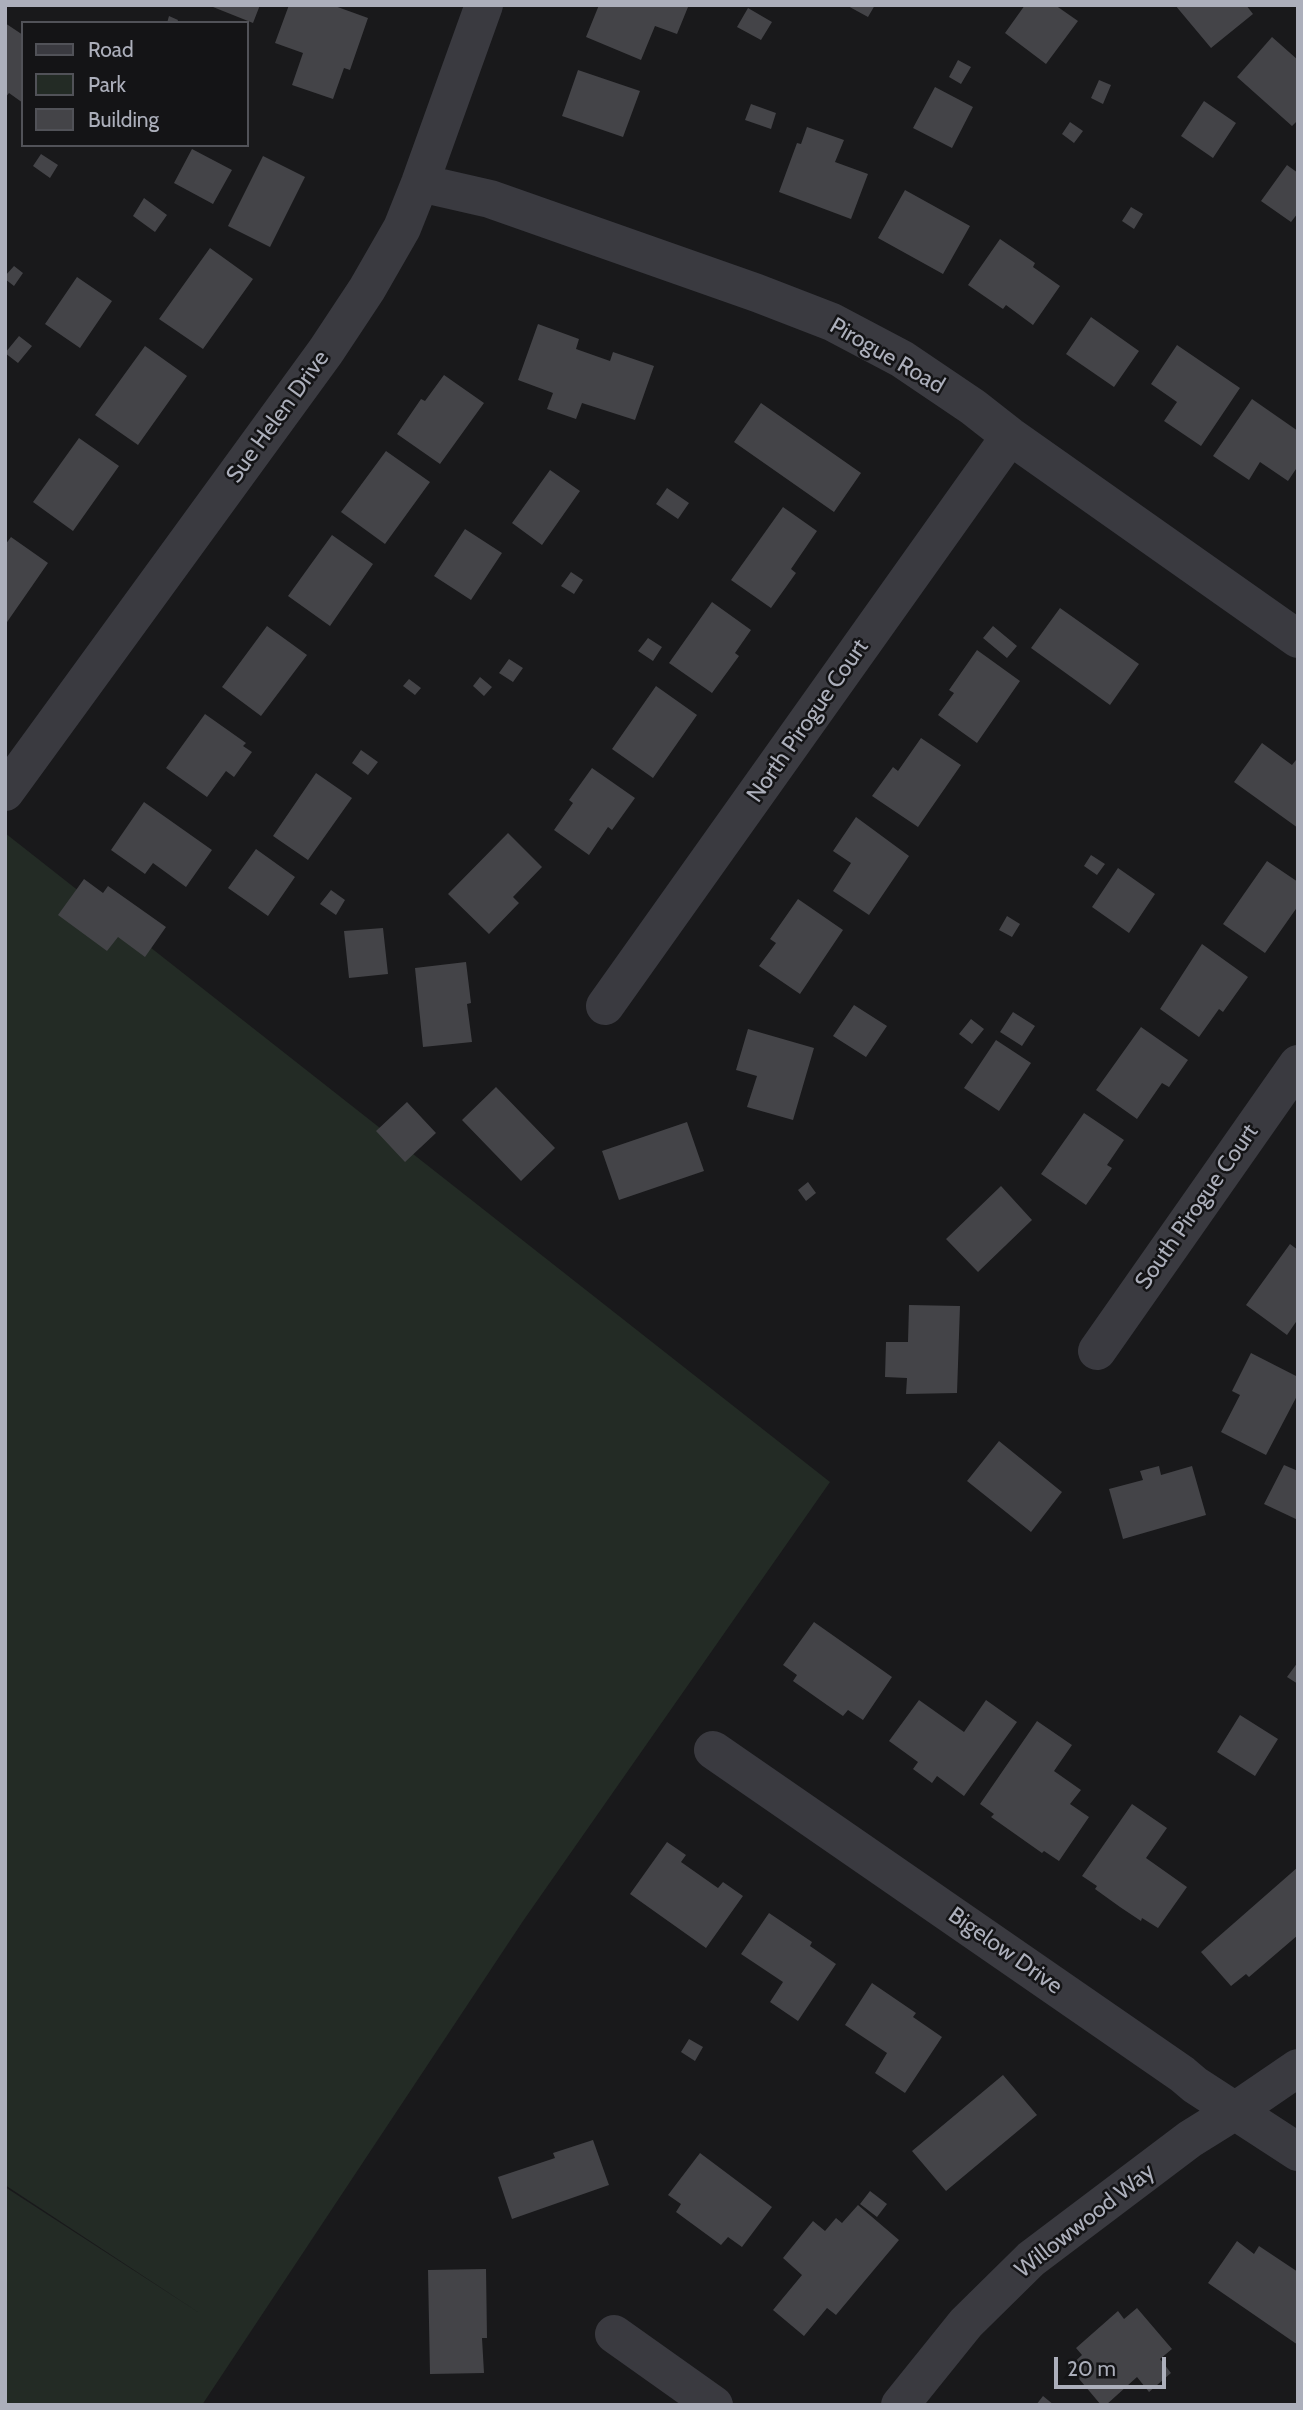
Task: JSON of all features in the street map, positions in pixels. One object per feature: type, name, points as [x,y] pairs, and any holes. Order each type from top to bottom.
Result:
[{"type":"street","name":"Sue Helen Drive","points":[[5,792],[326,351],[367,289],[402,228],[421,183],[484,5]]},
{"type":"street","name":"Pirogue Road","points":[[421,183],[490,200],[744,288],[832,322],[902,359],[973,407],[1010,436],[1298,639]]},
{"type":"street","name":"North Pirogue Court","points":[[605,1006],[1010,436]]},
{"type":"street","name":"South Pirogue Court","points":[[1097,1351],[1298,1064]]},
{"type":"street","name":"Bigelow Drive","points":[[713,1749],[1195,2085],[1298,2152]]},
{"type":"street","name":"Willowwood Way","points":[[900,2405],[966,2323],[1031,2259],[1190,2139],[1298,2067]]},
{"type":"street","points":[[614,2334],[714,2405]]},
{"type":"green space","points":[[5,833],[830,1482],[523,1921],[202,2405],[5,2405],[5,2187],[201,2314],[5,2185]]},
{"type":"building","points":[[208,5],[260,5],[253,23]]},
{"type":"building","points":[[289,5],[332,5],[368,18],[350,70],[344,68],[333,99],[292,85],[303,53],[275,43]]},
{"type":"building","points":[[599,5],[688,7],[677,34],[655,26],[641,60],[586,37]]},
{"type":"building","points":[[846,5],[875,5],[868,17]]},
{"type":"building","points":[[1025,5],[1055,5],[1078,21],[1046,64],[1005,33]]},
{"type":"building","points":[[1175,5],[1246,5],[1253,14],[1211,48]]},
{"type":"building","points":[[748,8],[772,22],[761,40],[737,27]]},
{"type":"building","points":[[5,23],[21,34],[21,102],[9,93],[5,98]]},
{"type":"building","points":[[1272,37],[1298,60],[1298,120],[1292,126],[1237,77]]},
{"type":"building","points":[[958,60],[971,67],[961,84],[949,77]]},
{"type":"building","points":[[578,70],[640,91],[623,137],[562,116]]},
{"type":"building","points":[[1099,80],[1111,85],[1103,104],[1091,98]]},
{"type":"building","points":[[935,87],[973,107],[952,148],[913,128]]},
{"type":"building","points":[[1204,101],[1236,123],[1213,158],[1181,136]]},
{"type":"building","points":[[751,104],[776,113],[771,129],[745,120]]},
{"type":"building","points":[[1070,122],[1083,131],[1074,143],[1062,134]]},
{"type":"building","points":[[807,127],[844,140],[835,162],[868,174],[851,219],[779,192],[797,143],[801,144]]},
{"type":"building","points":[[192,149],[232,170],[213,204],[174,183]]},
{"type":"building","points":[[41,154],[58,165],[50,178],[33,166]]},
{"type":"building","points":[[263,156],[305,177],[270,247],[228,226]]},
{"type":"building","points":[[1287,165],[1298,173],[1298,213],[1291,222],[1261,201]]},
{"type":"building","points":[[905,190],[970,226],[943,274],[878,238]]},
{"type":"building","points":[[144,198],[167,215],[155,232],[133,216]]},
{"type":"building","points":[[1131,207],[1143,214],[1134,229],[1122,221]]},
{"type":"building","points":[[1000,239],[1035,263],[1033,267],[1060,286],[1033,325],[1006,305],[1003,309],[968,285]]},
{"type":"building","points":[[210,248],[253,279],[203,349],[159,319]]},
{"type":"building","points":[[14,266],[23,273],[14,286],[5,276]]},
{"type":"building","points":[[77,277],[112,301],[80,348],[45,324]]},
{"type":"building","points":[[1091,317],[1139,351],[1114,387],[1066,354]]},
{"type":"building","points":[[538,324],[579,339],[576,349],[610,361],[613,352],[654,366],[635,420],[582,403],[576,419],[547,409],[553,393],[518,380]]},
{"type":"building","points":[[19,336],[32,346],[18,363],[5,353]]},
{"type":"building","points":[[1177,345],[1240,388],[1201,446],[1164,421],[1177,402],[1151,384]]},
{"type":"building","points":[[145,346],[187,376],[138,445],[95,415]]},
{"type":"building","points":[[444,375],[484,403],[440,464],[397,434],[421,399],[425,401]]},
{"type":"building","points":[[1252,399],[1298,431],[1298,466],[1288,481],[1260,462],[1249,480],[1213,456]]},
{"type":"building","points":[[761,403],[861,473],[834,512],[734,442]]},
{"type":"building","points":[[79,438],[119,466],[73,531],[33,502]]},
{"type":"building","points":[[386,451],[430,482],[385,544],[341,512]]},
{"type":"building","points":[[550,470],[580,491],[542,545],[512,523]]},
{"type":"building","points":[[667,488],[689,503],[678,519],[656,504]]},
{"type":"building","points":[[783,507],[817,531],[791,569],[796,573],[771,608],[731,580]]},
{"type":"building","points":[[465,529],[502,553],[471,600],[434,576]]},
{"type":"building","points":[[332,535],[373,564],[330,626],[288,596]]},
{"type":"building","points":[[11,537],[48,563],[5,625],[5,545]]},
{"type":"building","points":[[571,572],[583,580],[574,594],[561,586]]},
{"type":"building","points":[[712,602],[751,630],[735,653],[739,656],[712,693],[669,663]]},
{"type":"building","points":[[1060,608],[1139,664],[1110,705],[1031,648]]},
{"type":"building","points":[[267,626],[307,655],[261,716],[222,687]]},
{"type":"building","points":[[993,626],[1017,646],[1007,658],[983,638]]},
{"type":"building","points":[[648,638],[662,647],[653,661],[638,651]]},
{"type":"building","points":[[977,650],[1020,681],[977,743],[938,715],[954,693],[949,690]]},
{"type":"building","points":[[509,659],[523,668],[513,682],[499,673]]},
{"type":"building","points":[[480,677],[492,687],[484,696],[473,686]]},
{"type":"building","points":[[409,679],[421,688],[415,695],[403,686]]},
{"type":"building","points":[[656,686],[697,715],[653,778],[612,749]]},
{"type":"building","points":[[205,714],[246,743],[243,746],[252,752],[234,777],[226,771],[207,797],[166,768]]},
{"type":"building","points":[[921,738],[961,765],[918,827],[872,796],[893,767],[898,771]]},
{"type":"building","points":[[1262,743],[1292,765],[1296,760],[1298,762],[1298,828],[1234,782]]},
{"type":"building","points":[[361,750],[378,762],[368,775],[352,763]]},
{"type":"building","points":[[592,768],[635,798],[612,830],[608,827],[589,855],[554,830],[573,803],[569,800]]},
{"type":"building","points":[[316,773],[352,798],[308,860],[273,836]]},
{"type":"building","points":[[144,802],[212,850],[186,887],[153,863],[145,874],[111,850]]},
{"type":"building","points":[[856,817],[909,856],[869,915],[833,891],[851,863],[833,851]]},
{"type":"building","points":[[508,833],[542,867],[513,897],[519,903],[489,934],[448,894]]},
{"type":"building","points":[[256,849],[295,877],[268,916],[228,888]]},
{"type":"building","points":[[1091,855],[1105,864],[1097,875],[1084,866]]},
{"type":"building","points":[[1267,861],[1298,882],[1298,906],[1265,953],[1223,924]]},
{"type":"building","points":[[1118,868],[1155,894],[1129,933],[1092,907]]},
{"type":"building","points":[[84,879],[103,893],[108,886],[166,927],[145,957],[118,937],[107,951],[58,915]]},
{"type":"building","points":[[331,890],[345,900],[336,915],[320,904]]},
{"type":"building","points":[[798,899],[843,930],[800,994],[759,966],[776,943],[770,939]]},
{"type":"building","points":[[1007,916],[1020,924],[1012,937],[999,930]]},
{"type":"building","points":[[383,928],[388,974],[349,978],[344,931]]},
{"type":"building","points":[[1202,944],[1248,977],[1223,1012],[1219,1009],[1199,1037],[1160,1009]]},
{"type":"building","points":[[466,962],[471,1003],[467,1004],[472,1042],[423,1047],[415,968]]},
{"type":"building","points":[[854,1005],[887,1026],[866,1057],[833,1036]]},
{"type":"building","points":[[1013,1012],[1035,1026],[1022,1046],[1000,1032]]},
{"type":"building","points":[[971,1019],[984,1029],[972,1044],[959,1034]]},
{"type":"building","points":[[1141,1027],[1188,1060],[1169,1087],[1162,1083],[1137,1119],[1096,1090]]},
{"type":"building","points":[[748,1029],[814,1048],[793,1120],[747,1107],[757,1076],[736,1070]]},
{"type":"building","points":[[996,1040],[1031,1063],[999,1111],[964,1088]]},
{"type":"building","points":[[496,1087],[555,1148],[521,1181],[462,1120]]},
{"type":"building","points":[[407,1102],[436,1133],[405,1162],[376,1131]]},
{"type":"building","points":[[1084,1113],[1124,1140],[1107,1165],[1112,1168],[1086,1205],[1041,1174]]},
{"type":"building","points":[[687,1122],[704,1171],[619,1200],[602,1151]]},
{"type":"building","points":[[808,1182],[816,1193],[806,1201],[798,1190]]},
{"type":"building","points":[[1001,1186],[1032,1220],[978,1272],[946,1239]]},
{"type":"building","points":[[1290,1244],[1298,1250],[1298,1319],[1287,1335],[1246,1305]]},
{"type":"building","points":[[909,1305],[960,1306],[957,1393],[906,1394],[907,1378],[885,1377],[886,1342],[908,1342]]},
{"type":"building","points":[[1251,1353],[1298,1377],[1298,1394],[1266,1455],[1221,1432],[1240,1395],[1232,1391]]},
{"type":"building","points":[[999,1441],[1062,1492],[1031,1532],[967,1481]]},
{"type":"building","points":[[1284,1465],[1298,1471],[1298,1520],[1264,1504]]},
{"type":"building","points":[[1159,1466],[1161,1475],[1192,1466],[1206,1515],[1123,1539],[1109,1489],[1143,1480],[1140,1471]]},
{"type":"building","points":[[814,1622],[892,1677],[863,1720],[848,1710],[843,1716],[827,1705],[793,1681],[797,1675],[783,1665]]},
{"type":"building","points":[[1298,1662],[1298,1684],[1287,1677]]},
{"type":"building","points":[[919,1700],[964,1732],[986,1700],[1017,1722],[964,1796],[937,1776],[932,1783],[913,1769],[918,1762],[889,1741]]},
{"type":"building","points":[[1240,1715],[1278,1739],[1255,1776],[1217,1752]]},
{"type":"building","points":[[1037,1721],[1072,1745],[1054,1771],[1081,1790],[1070,1804],[1089,1817],[1059,1861],[1044,1851],[1042,1853],[991,1817],[994,1814],[980,1804]]},
{"type":"building","points":[[1132,1804],[1167,1828],[1146,1858],[1187,1887],[1158,1928],[1120,1907],[1082,1876]]},
{"type":"building","points":[[667,1842],[686,1855],[681,1862],[718,1888],[723,1882],[743,1896],[706,1948],[630,1894]]},
{"type":"building","points":[[1298,1867],[1298,1935],[1249,1977],[1246,1974],[1231,1986],[1201,1952]]},
{"type":"building","points":[[769,1913],[812,1942],[810,1946],[836,1964],[798,2021],[770,2002],[783,1982],[741,1954]]},
{"type":"building","points":[[872,1983],[916,2013],[913,2017],[942,2037],[905,2093],[875,2073],[887,2053],[845,2025]]},
{"type":"building","points":[[689,2039],[703,2047],[695,2061],[681,2052]]},
{"type":"building","points":[[1003,2075],[1037,2115],[946,2191],[912,2151]]},
{"type":"building","points":[[593,2140],[609,2185],[512,2219],[498,2177],[555,2158],[553,2153]]},
{"type":"building","points":[[700,2153],[772,2207],[742,2247],[728,2237],[721,2245],[676,2212],[681,2204],[668,2195]]},
{"type":"building","points":[[870,2191],[887,2204],[877,2217],[860,2204]]},
{"type":"building","points":[[858,2205],[899,2240],[836,2315],[827,2308],[804,2336],[773,2310],[802,2275],[783,2258],[813,2221],[825,2231],[836,2218],[842,2223]]},
{"type":"building","points":[[1237,2241],[1254,2254],[1259,2246],[1298,2272],[1298,2345],[1208,2283]]},
{"type":"building","points":[[486,2269],[487,2338],[482,2338],[484,2373],[430,2374],[428,2270]]},
{"type":"building","points":[[1137,2308],[1172,2349],[1160,2359],[1171,2373],[1149,2392],[1137,2377],[1106,2405],[1101,2405],[1069,2367],[1082,2355],[1076,2348],[1118,2311],[1124,2319]]},
{"type":"building","points":[[1043,2396],[1054,2405],[1036,2405]]}]
